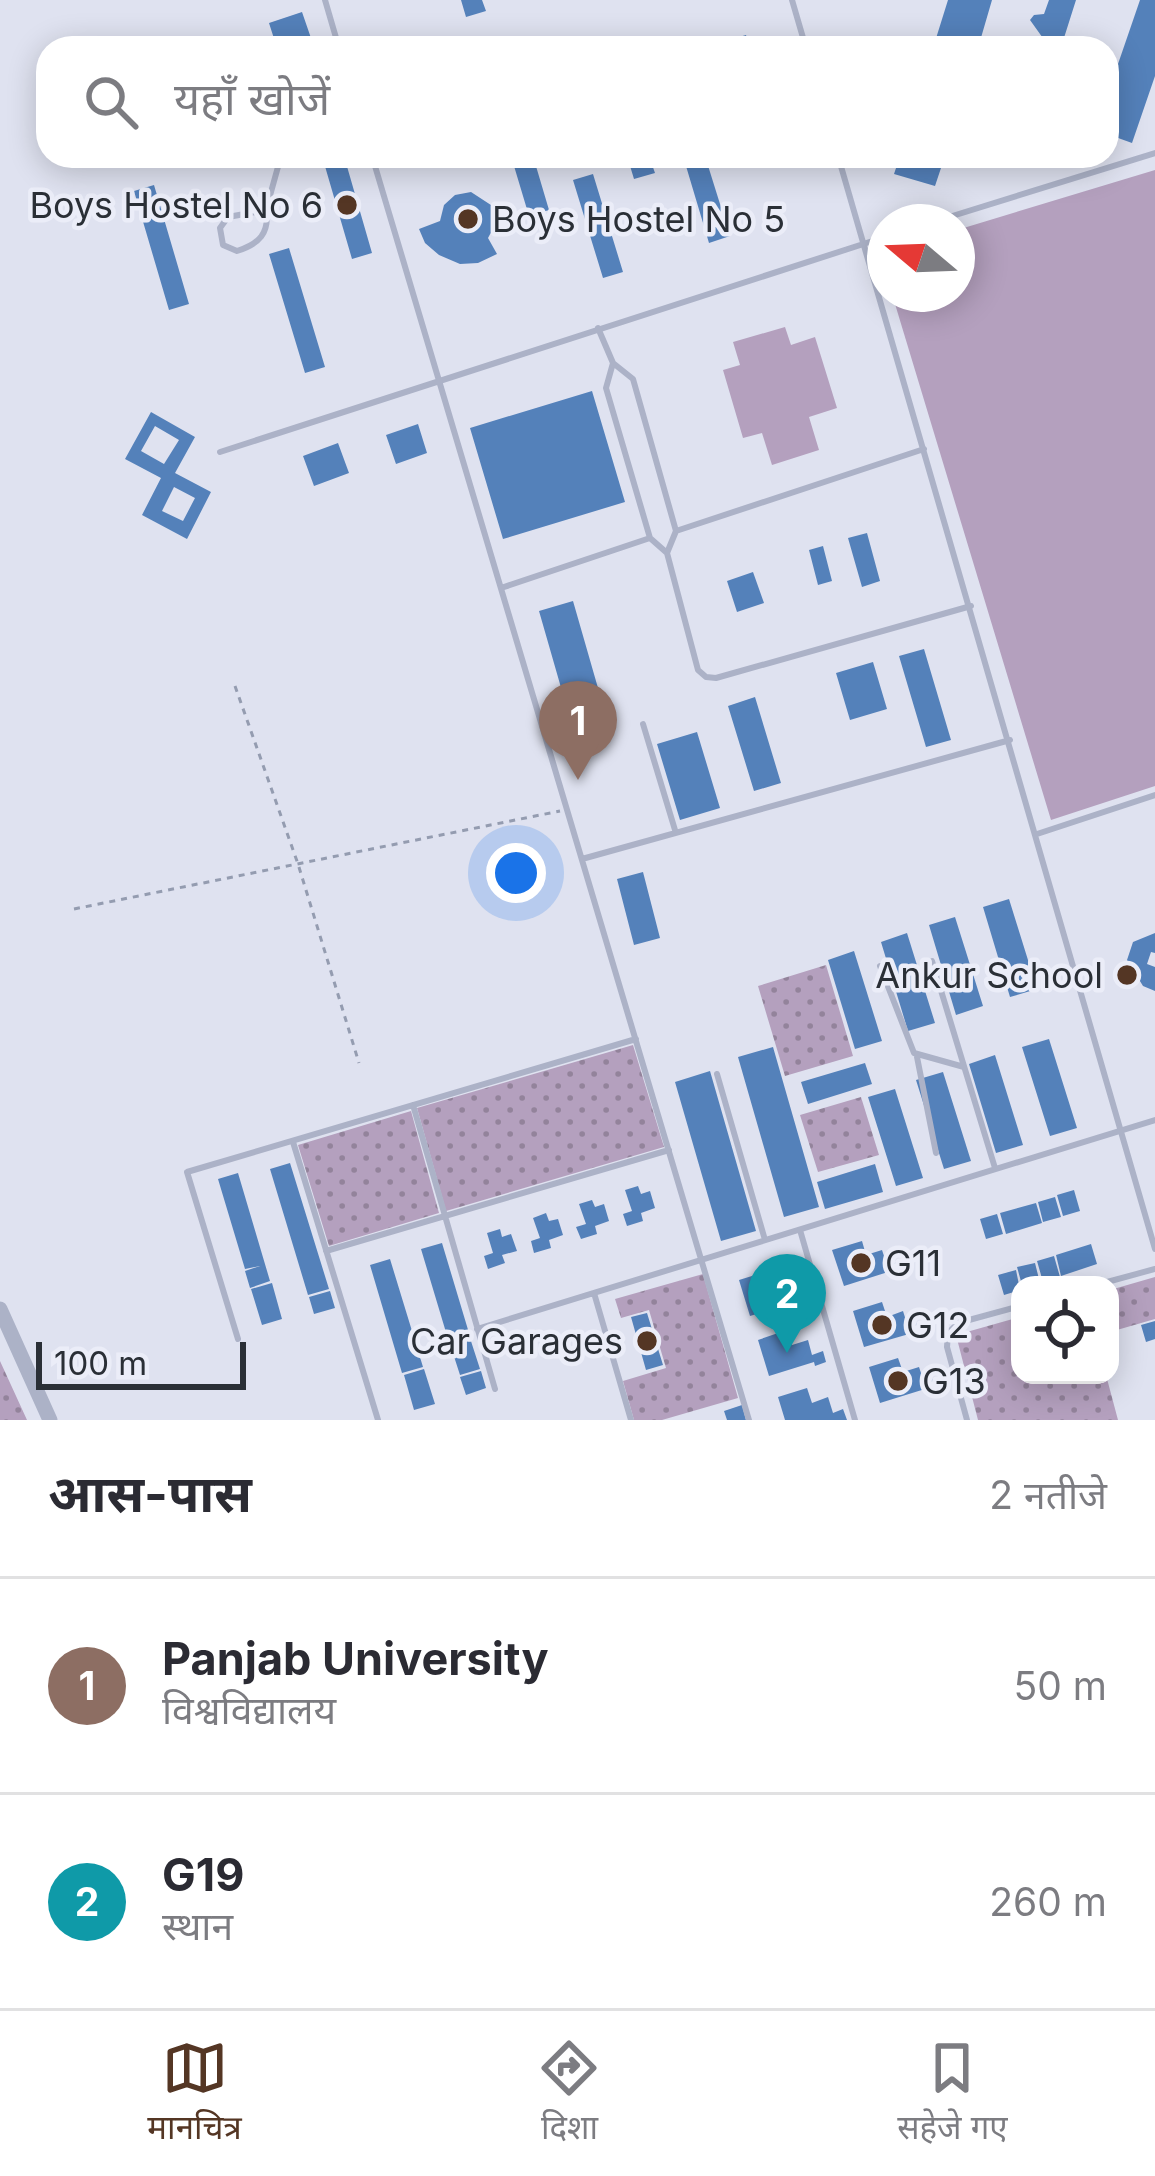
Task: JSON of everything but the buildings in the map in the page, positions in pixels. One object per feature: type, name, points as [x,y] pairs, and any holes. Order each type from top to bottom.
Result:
[{"type":"street","points":[[0,1309],[50,1420]]},
{"type":"lane","points":[[325,0],[336,36]]},
{"type":"lane","points":[[792,0],[802,36]]},
{"type":"lane","points":[[1119,165],[1155,154]]},
{"type":"lane","points":[[266,210],[228,217],[220,228],[223,244],[237,251],[264,236],[278,168]]},
{"type":"lane","points":[[376,168],[749,1420]]},
{"type":"lane","points":[[841,168],[1155,1249]]},
{"type":"lane","points":[[975,209],[1109,168]]},
{"type":"lane","points":[[220,452],[867,242]]},
{"type":"lane","points":[[598,328],[613,364],[633,379],[676,531],[667,553]]},
{"type":"lane","points":[[613,364],[607,388],[650,538],[667,553],[698,670],[706,677],[971,606]]},
{"type":"lane","points":[[676,531],[924,449]]},
{"type":"lane","points":[[501,588],[650,538]]},
{"type":"lane","points":[[643,724],[675,830]]},
{"type":"lane","points":[[582,859],[1010,740]]},
{"type":"lane","points":[[1037,834],[1155,795]]},
{"type":"lane","points":[[932,962],[995,1168]]},
{"type":"lane","points":[[880,966],[917,1057],[936,1153]]},
{"type":"lane","points":[[238,1339],[188,1172],[636,1039]]},
{"type":"lane","points":[[917,1057],[966,1067]]},
{"type":"lane","points":[[716,1074],[765,1240]]},
{"type":"lane","points":[[412,1105],[495,1389]]},
{"type":"lane","points":[[477,1329],[1155,1120]]},
{"type":"lane","points":[[293,1141],[378,1420]]},
{"type":"lane","points":[[326,1251],[669,1150]]},
{"type":"lane","points":[[800,1230],[855,1420]]},
{"type":"lane","points":[[1119,1279],[1155,1269]]},
{"type":"lane","points":[[593,1293],[631,1420]]},
{"type":"lane","points":[[967,1420],[946,1347],[948,1333],[958,1323],[1011,1308]]},
{"type":"path","points":[[236,686],[298,864],[359,1063]]},
{"type":"path","points":[[74,909],[567,809]]},
{"type":"shaded area","points":[[1155,170],[1155,786],[1051,820],[897,312],[975,312],[975,225]]},
{"type":"shaded area","points":[[785,327],[791,345],[815,337],[837,408],[809,417],[819,450],[772,465],[762,433],[743,438],[723,370],[740,365],[733,342]]},
{"type":"shaded area","points":[[826,965],[853,1056],[785,1076],[758,986]]},
{"type":"shaded area","points":[[633,1045],[664,1147],[446,1211],[417,1108]]},
{"type":"shaded area","points":[[861,1097],[879,1155],[818,1172],[800,1115]]},
{"type":"shaded area","points":[[411,1111],[439,1213],[329,1246],[298,1145]]},
{"type":"shaded area","points":[[703,1274],[738,1398],[662,1420],[634,1420],[623,1381],[666,1368],[649,1310],[621,1318],[615,1299]]},
{"type":"shaded area","points":[[1155,1277],[1155,1319],[1119,1329],[1119,1287]]},
{"type":"shaded area","points":[[1011,1320],[1011,1384],[1108,1384],[1118,1420],[978,1420],[956,1335]]},
{"type":"shaded area","points":[[0,1361],[27,1420],[0,1420]]},
{"type":"place","name":"Boys Hostel No 6","points":[[347,205]]},
{"type":"place","name":"Boys Hostel No 5","points":[[468,219]]},
{"type":"place","name":"Panjab University","points":[[578,780]]},
{"type":"place","name":"Ankur School","points":[[1127,975]]},
{"type":"place","name":"G11","points":[[861,1263]]},
{"type":"place","name":"G12","points":[[882,1325]]},
{"type":"place","name":"Car Garages","points":[[647,1341]]},
{"type":"place","name":"G19","points":[[787,1353]]},
{"type":"place","name":"G13","points":[[898,1381]]}]
